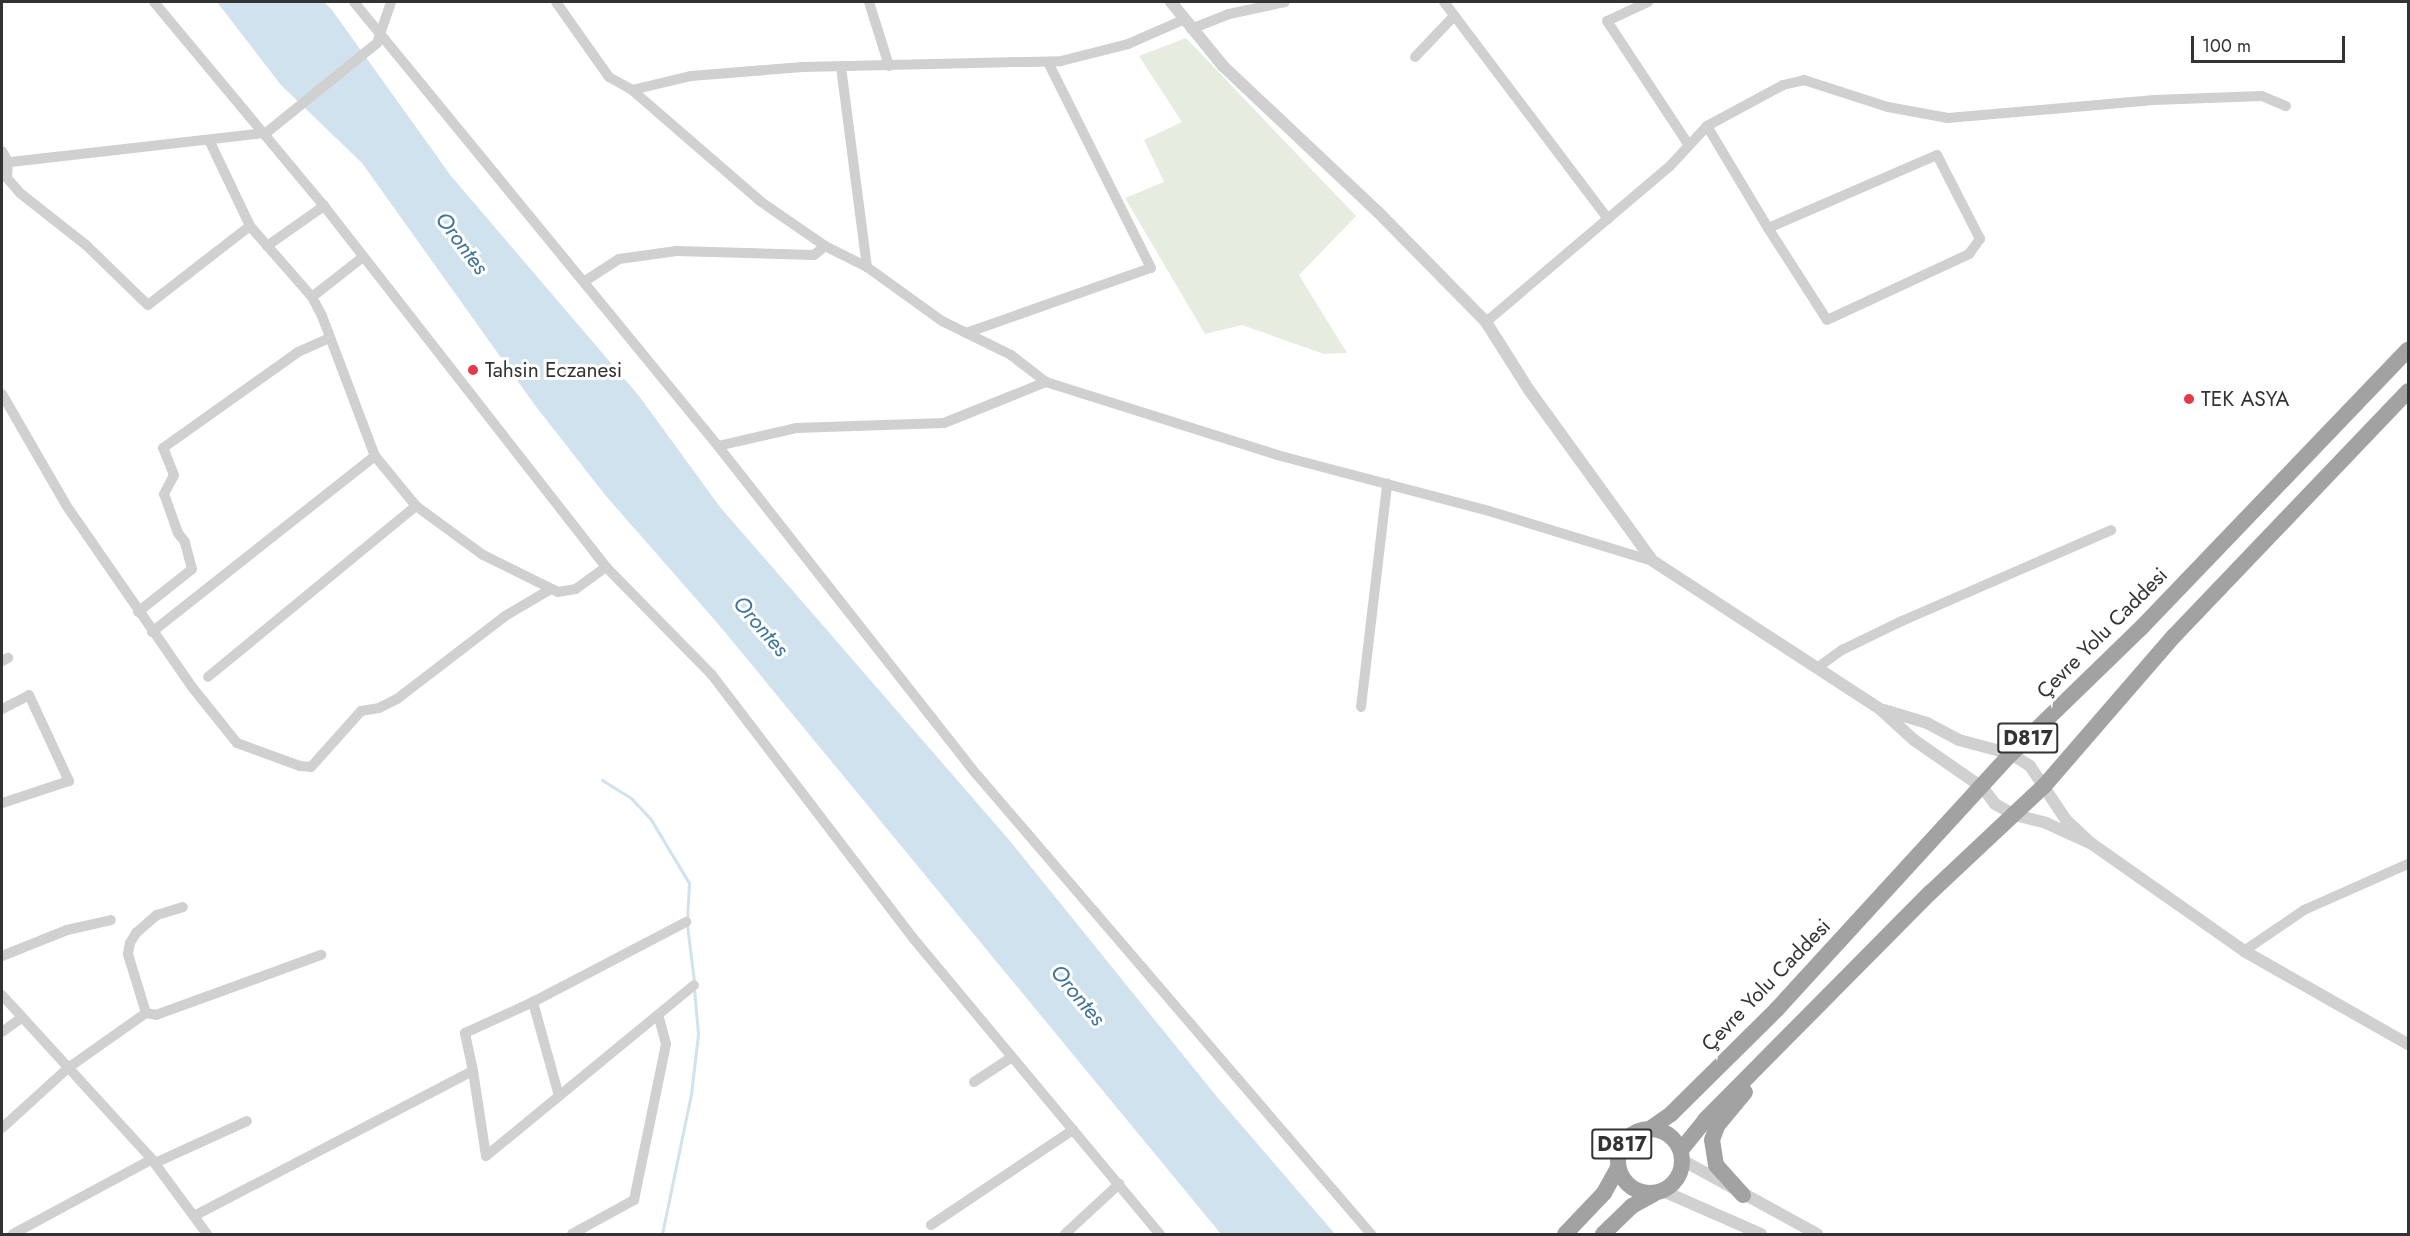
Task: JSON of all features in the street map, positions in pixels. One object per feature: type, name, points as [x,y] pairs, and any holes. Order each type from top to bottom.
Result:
[{"type":"highway","name":"Çevre Yolu Caddesi","points":[[1565,1234],[1604,1193],[1618,1168],[1620,1148],[1625,1140],[1632,1134],[1651,1128],[1671,1114],[1777,1009],[1983,788],[2011,754],[2142,627],[2409,350]]},
{"type":"highway","name":"D817","points":[[1603,1234],[1632,1206],[1659,1192],[1678,1178],[1682,1155],[1752,1073],[1930,893],[2044,786],[2174,636],[2409,392]]},
{"type":"highway","points":[[1743,1195],[1716,1165],[1712,1140],[1717,1126],[1747,1089],[1752,1073]]},
{"type":"highway","name":"D817","points":[[1651,1128],[1669,1135],[1682,1155]]},
{"type":"highway","name":"D817","points":[[1618,1168],[1627,1185],[1659,1192]]},
{"type":"street","points":[[154,2],[266,133],[606,567],[712,675],[913,938],[1160,1234]]},
{"type":"street","points":[[354,2],[585,281],[978,776],[1371,1234]]},
{"type":"street","points":[[5,163],[210,142],[266,133],[377,43],[379,31],[391,2]]},
{"type":"street","points":[[556,2],[609,77],[632,90],[760,201],[825,246],[867,267],[942,321],[1011,355],[1046,381],[1277,455],[1387,484],[1653,561],[1880,709],[1914,740],[1983,788],[1995,804],[2015,815],[2046,823],[2092,844]]},
{"type":"street","points":[[869,2],[889,66]]},
{"type":"street","points":[[1170,2],[1223,66],[1370,205],[1486,322],[1529,390],[1653,561]]},
{"type":"street","points":[[632,90],[691,76],[841,67],[1048,62],[1128,44],[1187,24],[1284,2]]},
{"type":"street","points":[[1444,2],[1608,219]]},
{"type":"street","points":[[1648,2],[1607,21],[1688,144]]},
{"type":"street","points":[[1415,57],[1454,16]]},
{"type":"street","points":[[966,333],[1151,268],[1048,62]]},
{"type":"street","points":[[841,67],[867,267]]},
{"type":"street","points":[[1486,322],[1670,166],[1707,126],[1783,85],[1804,80],[1888,107],[1948,118],[2262,96],[2286,106]]},
{"type":"street","points":[[1707,126],[1768,228],[1827,320],[1969,254],[1980,239],[1937,155],[1768,228]]},
{"type":"street","points":[[210,142],[250,226],[312,297],[375,456],[417,506],[483,555],[551,589],[576,589],[606,567]]},
{"type":"street","points":[[2,151],[7,178],[20,193],[86,245],[148,305],[250,226]]},
{"type":"street","points":[[267,246],[324,206]]},
{"type":"street","points":[[585,281],[620,259],[631,257],[676,251],[814,255],[825,246]]},
{"type":"street","points":[[312,297],[363,257]]},
{"type":"street","points":[[138,612],[192,569],[185,542],[178,533],[164,494],[174,476],[163,448],[298,352],[330,338]]},
{"type":"street","points":[[718,446],[796,428],[944,423],[1046,381]]},
{"type":"street","points":[[2,394],[66,505],[138,612],[237,743],[310,767],[361,711],[379,708],[397,699],[504,616],[551,589]]},
{"type":"street","points":[[152,632],[375,456]]},
{"type":"street","points":[[1361,706],[1387,484]]},
{"type":"street","points":[[208,677],[417,506]]},
{"type":"street","points":[[1816,668],[1842,650],[1902,621],[2111,530]]},
{"type":"street","points":[[2,709],[29,695],[69,782],[2,803]]},
{"type":"street","points":[[1880,709],[1927,723],[1959,740],[2011,754],[2030,766],[2066,820],[2092,844],[2244,951],[2409,1044]]},
{"type":"street","points":[[2244,951],[2304,910],[2409,864]]},
{"type":"street","points":[[147,1013],[128,954],[130,944],[136,933],[157,915],[183,908]]},
{"type":"street","points":[[2,956],[51,935],[111,920]]},
{"type":"street","points":[[686,922],[533,1002],[465,1033],[486,1156],[694,985]]},
{"type":"street","points":[[2,1128],[68,1068],[147,1013],[156,1015],[321,955]]},
{"type":"street","points":[[2,995],[153,1161],[194,1216],[203,1233]]},
{"type":"street","points":[[533,1002],[559,1096]]},
{"type":"street","points":[[572,1234],[634,1200],[666,1044],[658,1015]]},
{"type":"street","points":[[2,1032],[21,1018]]},
{"type":"street","points":[[974,1082],[1012,1057]]},
{"type":"street","points":[[194,1216],[472,1071]]},
{"type":"street","points":[[13,1234],[153,1161],[247,1121]]},
{"type":"street","points":[[931,1225],[1073,1130]]},
{"type":"street","points":[[1682,1155],[1743,1195],[1817,1234]]},
{"type":"street","points":[[1065,1234],[1119,1184]]},
{"type":"street","points":[[1659,1192],[1761,1234]]},
{"type":"shaded area","points":[[1186,38],[1356,216],[1299,275],[1347,353],[1324,354],[1242,325],[1205,334],[1125,198],[1164,182],[1144,140],[1182,122],[1139,56]]},
{"type":"water","name":"Orontes","points":[[217,2],[324,2],[332,10],[451,176],[639,396],[720,507],[1010,841],[1217,1097],[1335,1234],[1221,1234],[719,625],[606,496],[537,408],[362,163],[281,85]]},
{"type":"waterway","points":[[602,780],[632,799],[650,818],[689,883],[687,919]]},
{"type":"waterway","points":[[687,925],[694,981]]},
{"type":"waterway","points":[[662,1234],[691,1094],[698,1034],[694,988]]},
{"type":"place","name":"Tahsin Eczanesi","points":[[473,370]]},
{"type":"place","name":"TEK ASYA","points":[[2189,399]]}]
